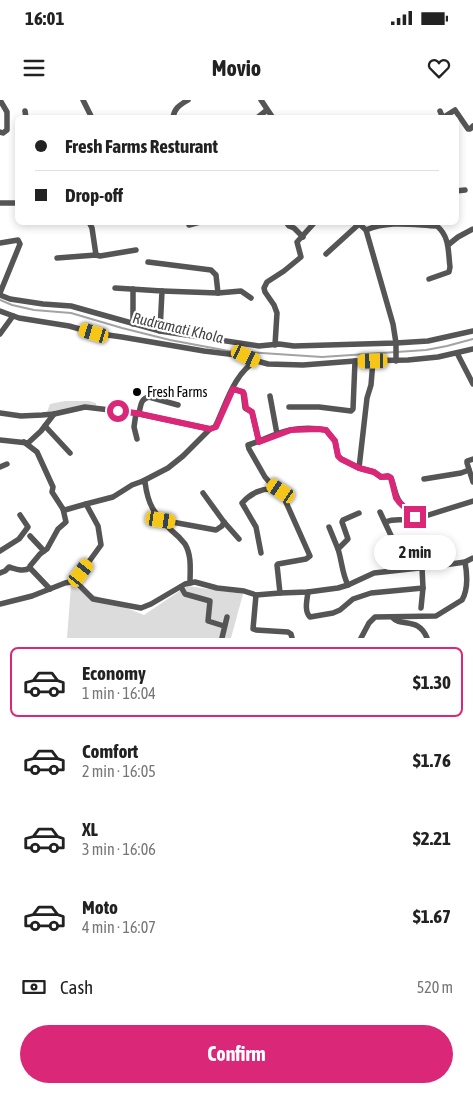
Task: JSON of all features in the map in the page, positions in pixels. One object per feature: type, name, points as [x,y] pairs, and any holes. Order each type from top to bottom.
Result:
[{"type":"street","points":[[0,100],[7,112],[7,121],[6,130],[0,132]]},
{"type":"street","points":[[83,100],[90,115]]},
{"type":"street","points":[[173,115],[177,103],[188,100]]},
{"type":"street","points":[[261,100],[271,115]]},
{"type":"street","points":[[25,110],[26,115]]},
{"type":"street","points":[[261,115],[267,110]]},
{"type":"street","points":[[447,115],[455,110],[458,115]]},
{"type":"street","points":[[440,111],[442,115]]},
{"type":"street","points":[[459,116],[468,129],[473,126]]},
{"type":"street","points":[[459,191],[465,190]]},
{"type":"street","points":[[0,204],[15,204]]},
{"type":"street","points":[[90,225],[96,255]]},
{"type":"street","points":[[288,225],[303,237]]},
{"type":"street","points":[[275,345],[276,313],[274,305],[264,288],[267,282],[301,257],[297,242],[313,225]]},
{"type":"street","points":[[326,254],[356,225]]},
{"type":"street","points":[[360,225],[366,230],[393,324],[396,358]]},
{"type":"street","points":[[366,230],[380,225]]},
{"type":"street","points":[[421,225],[437,226],[443,231],[448,245],[450,272],[429,279]]},
{"type":"street","points":[[448,245],[473,229]]},
{"type":"street","points":[[0,243],[18,240],[20,244],[0,294],[10,299],[71,306],[160,331],[259,346],[294,346],[396,345],[428,341],[473,331]]},
{"type":"street","points":[[57,258],[100,256],[136,250]]},
{"type":"street","points":[[148,262],[211,270],[216,275],[218,293]]},
{"type":"street","points":[[115,288],[218,293],[240,291],[251,298]]},
{"type":"street","points":[[132,289],[133,324]]},
{"type":"street","points":[[160,331],[162,290]]},
{"type":"street","points":[[0,311],[19,318],[69,326],[94,333],[204,352],[246,356],[257,362],[268,364],[303,365],[438,357],[473,348]]},
{"type":"street","points":[[0,334],[13,316]]},
{"type":"street","points":[[457,353],[473,384]]},
{"type":"street","points":[[290,407],[319,407],[351,411],[353,409],[355,361]]},
{"type":"street","points":[[359,468],[373,361]]},
{"type":"street","points":[[64,510],[114,497],[132,485],[168,468],[210,429],[216,427],[241,373],[257,362]]},
{"type":"street","points":[[233,389],[243,392],[246,408],[252,412],[259,442]]},
{"type":"street","points":[[270,396],[278,434]]},
{"type":"street","points":[[137,438],[134,427],[144,398],[149,397],[178,405]]},
{"type":"street","points":[[0,413],[21,416],[54,414],[85,407],[138,413],[210,429]]},
{"type":"street","points":[[0,440],[28,443],[41,432],[54,414]]},
{"type":"street","points":[[45,426],[70,453]]},
{"type":"street","points":[[280,593],[278,564],[306,559],[310,556],[281,491],[264,477],[248,449],[248,445],[291,430],[326,430],[335,441],[338,456],[341,459],[359,468],[374,472],[381,477],[388,476],[391,478],[396,498],[415,517],[419,518]]},
{"type":"street","points":[[0,573],[9,567],[18,570],[30,568],[46,549],[58,529],[66,522],[64,510],[52,492],[53,488],[37,452],[24,442]]},
{"type":"street","points":[[473,459],[467,461],[473,482]]},
{"type":"street","points":[[0,467],[7,464]]},
{"type":"street","points":[[424,480],[469,470]]},
{"type":"street","points":[[143,481],[145,482],[147,494],[156,516],[186,545],[190,559],[190,583]]},
{"type":"street","points":[[261,553],[256,527],[242,503],[253,494],[263,490],[273,489],[281,491]]},
{"type":"street","points":[[203,494],[239,539]]},
{"type":"street","points":[[385,522],[392,519],[412,520],[473,501]]},
{"type":"street","points":[[0,604],[32,596],[75,581],[101,545],[98,526],[86,504]]},
{"type":"street","points":[[380,512],[394,542],[397,570]]},
{"type":"street","points":[[338,549],[348,539],[343,520],[359,513]]},
{"type":"street","points":[[0,551],[19,539],[28,527],[20,515]]},
{"type":"street","points":[[161,520],[216,530],[224,522]]},
{"type":"street","points":[[329,526],[341,558],[348,585]]},
{"type":"street","points":[[30,536],[44,551]]},
{"type":"street","points":[[75,581],[93,599],[141,608],[181,587],[195,582],[256,595],[308,592],[338,588],[374,573],[465,562],[473,558]]},
{"type":"street","points":[[361,638],[372,619],[379,617],[436,616],[462,600],[467,574],[465,562]]},
{"type":"street","points":[[30,568],[50,589]]},
{"type":"street","points":[[421,608],[422,568]]},
{"type":"street","points":[[181,587],[185,594],[210,601],[208,621],[224,626]]},
{"type":"street","points":[[308,592],[307,610],[310,618],[333,613],[340,610],[353,599],[371,593],[423,588]]},
{"type":"street","points":[[256,595],[253,629],[288,632],[292,638]]},
{"type":"street","points":[[222,638],[227,617]]},
{"type":"street","points":[[392,617],[395,621],[412,623],[422,629],[427,638]]},
{"type":"shaded area","points":[[65,401],[89,401],[96,403],[96,407],[47,412],[50,404]]},
{"type":"shaded area","points":[[71,586],[144,615],[187,586],[243,594],[231,638],[67,638]]},
{"type":"waterway","name":"Rudramati Khola","points":[[0,300],[34,310],[71,313],[170,340],[229,351],[322,357],[426,350],[473,339]]},
{"type":"place","name":"Fresh Farms","points":[[137,392]]},
{"type":"route","points":[[118,411],[210,429],[216,427],[233,389],[241,391],[244,394],[247,410],[252,412],[259,442],[291,430],[326,430],[335,441],[338,456],[341,459],[359,468],[374,472],[381,477],[390,477],[393,481],[396,498],[415,517]]}]
